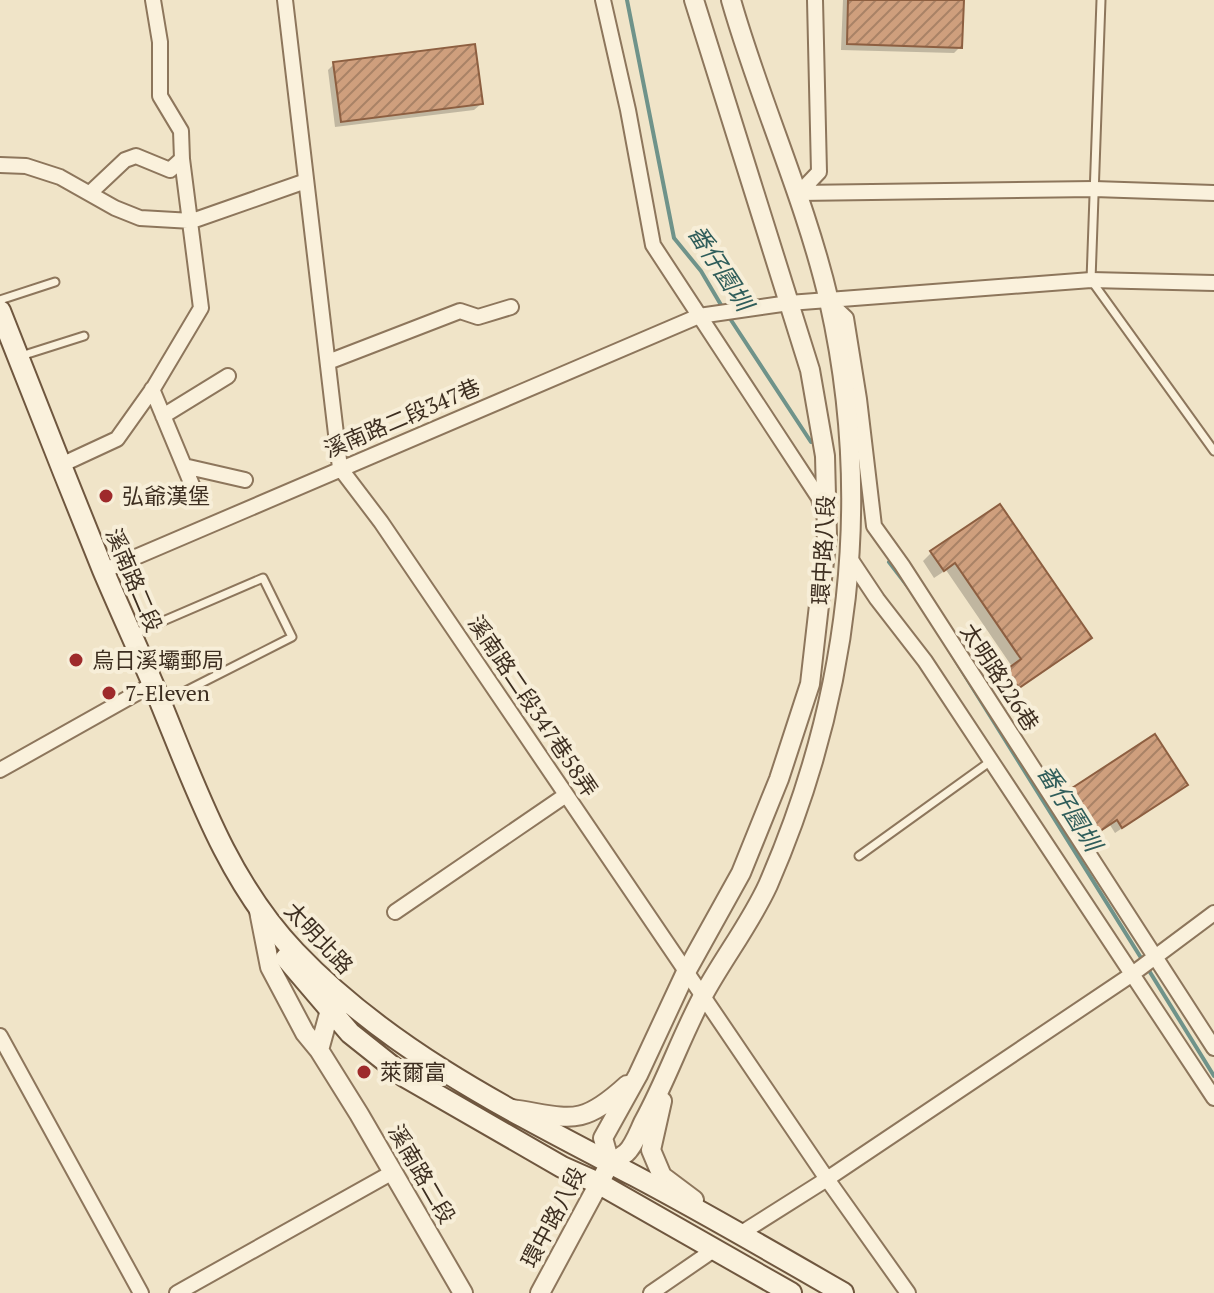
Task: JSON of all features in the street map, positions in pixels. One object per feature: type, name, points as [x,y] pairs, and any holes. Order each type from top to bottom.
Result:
[{"type":"main road","name":"溪南路二段","points":[[0,311],[11,352],[185,766],[235,870],[258,905]]},
{"type":"main road","name":"太明北路","points":[[258,905],[279,949],[333,1001],[419,1057],[843,1293]]},
{"type":"main road","name":"太明北路","points":[[333,1001],[350,1033],[404,1076],[791,1293]]},
{"type":"street","points":[[61,465],[117,439],[152,389],[201,308],[181,131],[160,96],[160,42],[153,0]]},
{"type":"street","points":[[285,0],[340,468]]},
{"type":"street","points":[[603,0],[628,110],[653,245],[819,498],[827,535]]},
{"type":"street","name":"環中路八段","points":[[610,1163],[603,1138],[638,1075],[686,972],[741,873],[787,757],[810,684],[827,535],[825,456],[810,370],[694,0]]},
{"type":"street","name":"環中路八段","points":[[540,1293],[610,1163],[628,1152],[665,1083],[704,995],[767,887],[807,782],[833,688],[851,560],[849,423],[829,302],[799,193],[731,0]]},
{"type":"street","points":[[738,0],[739,27]]},
{"type":"street","points":[[799,193],[819,172],[815,0]]},
{"type":"street","points":[[90,193],[125,160],[136,156],[170,170],[182,159]]},
{"type":"street","points":[[0,165],[26,166],[60,177],[115,208],[140,218],[192,221],[306,181]]},
{"type":"street","points":[[799,193],[1094,189],[1214,193]]},
{"type":"street","name":"溪南路二段347巷","points":[[103,571],[699,316],[789,303],[1091,280],[1214,283]]},
{"type":"street","name":"太明路226巷","points":[[829,302],[846,318],[874,526],[1214,1048]]},
{"type":"street","points":[[328,362],[460,311],[478,317],[511,307]]},
{"type":"street","points":[[163,416],[228,376]]},
{"type":"street","points":[[152,389],[197,497]]},
{"type":"street","points":[[184,466],[245,480]]},
{"type":"street","name":"溪南路二段347巷58弄","points":[[340,468],[381,522],[827,1179],[908,1293]]},
{"type":"street","points":[[851,560],[925,661],[1214,1098]]},
{"type":"street","points":[[0,770],[153,684]]},
{"type":"street","points":[[395,912],[566,795]]},
{"type":"street","name":"溪南路二段","points":[[258,905],[270,967],[305,1033],[319,1050],[463,1293]]},
{"type":"street","points":[[737,1232],[827,1179],[1131,975],[1214,913]]},
{"type":"street","points":[[319,1050],[333,1001]]},
{"type":"street","points":[[0,1036],[141,1293]]},
{"type":"street","name":"環中路八段","points":[[509,1108],[562,1118],[579,1118],[606,1104],[638,1075]]},
{"type":"street","name":"環中路八段","points":[[665,1083],[651,1150],[662,1176],[737,1232]]},
{"type":"street","points":[[177,1293],[393,1172]]},
{"type":"street","points":[[651,1293],[715,1249]]},
{"type":"lane","points":[[1101,0],[1091,280],[1214,451]]},
{"type":"lane","points":[[0,300],[55,282]]},
{"type":"lane","points":[[11,352],[84,336]]},
{"type":"lane","points":[[131,635],[263,578],[292,637],[161,703]]},
{"type":"lane","points":[[859,856],[991,761]]},
{"type":"building","points":[[848,0],[964,0],[962,48],[847,44]]},
{"type":"building","points":[[475,44],[483,104],[341,122],[333,62]]},
{"type":"building","points":[[1000,504],[1092,638],[1019,688],[1006,670],[1021,659],[955,563],[944,571],[930,551]]},
{"type":"building","points":[[1155,734],[1188,785],[1122,828],[1117,820],[1097,833],[1069,790]]},
{"type":"waterway","name":"番仔園圳","points":[[627,0],[674,238],[701,271],[724,310]]},
{"type":"waterway","name":"番仔園圳","points":[[729,317],[811,442]]},
{"type":"waterway","name":"番仔園圳","points":[[889,562],[912,592]]},
{"type":"waterway","name":"番仔園圳","points":[[949,650],[1143,961]]},
{"type":"waterway","name":"番仔園圳","points":[[1148,969],[1214,1076]]},
{"type":"place","name":"弘爺漢堡","points":[[106,496]]},
{"type":"place","name":"烏日溪壩郵局","points":[[76,660]]},
{"type":"place","name":"7-Eleven","points":[[109,693]]},
{"type":"place","name":"萊爾富","points":[[364,1072]]}]
